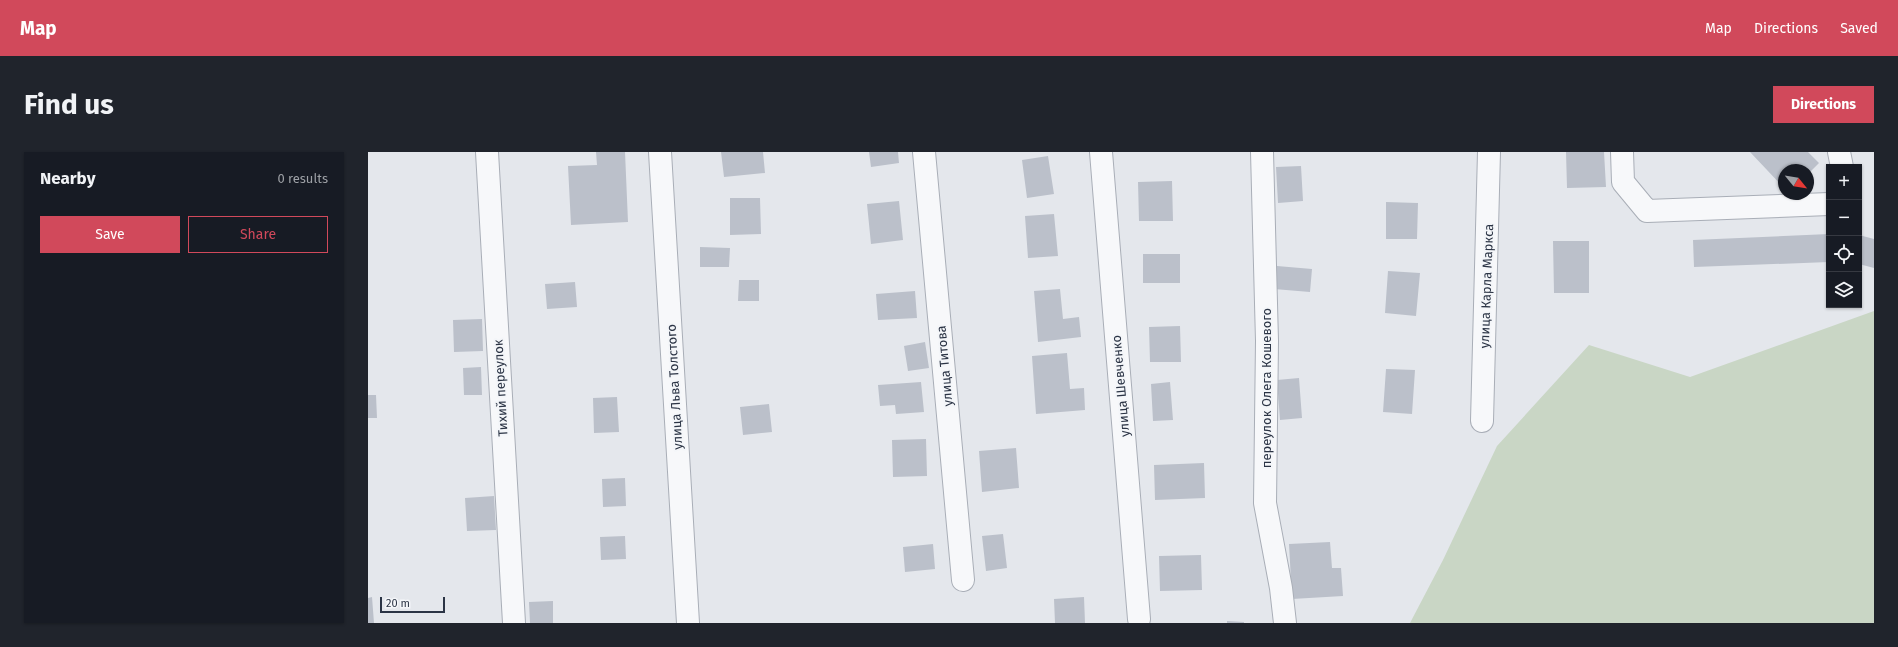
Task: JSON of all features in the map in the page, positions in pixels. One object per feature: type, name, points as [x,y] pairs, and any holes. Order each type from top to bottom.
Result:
[{"type":"street","name":"Тихий переулок","points":[[487,152],[514,623]]},
{"type":"street","name":"улица Льва Толстого","points":[[660,152],[688,623]]},
{"type":"street","name":"улица Титова","points":[[924,152],[962,580]]},
{"type":"street","name":"улица Шевченко","points":[[1101,152],[1139,619]]},
{"type":"street","name":"переулок Олега Кошевого","points":[[1262,152],[1267,341],[1265,503],[1281,588],[1285,623]]},
{"type":"street","name":"улица Карла Маркса","points":[[1482,421],[1489,152]]},
{"type":"street","points":[[1622,152],[1623,182],[1647,211],[1826,204]]},
{"type":"street","points":[[1839,152],[1841,164]]},
{"type":"green space","points":[[1874,311],[1874,623],[1410,623],[1443,560],[1497,446],[1589,345],[1690,377]]},
{"type":"building","points":[[596,152],[625,152],[628,222],[571,225],[568,166],[597,165]]},
{"type":"building","points":[[721,152],[763,152],[765,173],[724,177]]},
{"type":"building","points":[[869,152],[898,152],[899,163],[871,167]]},
{"type":"building","points":[[1566,152],[1604,152],[1606,187],[1567,188]]},
{"type":"building","points":[[1750,152],[1808,152],[1819,163],[1814,168],[1814,164],[1778,164],[1778,182]]},
{"type":"building","points":[[1048,156],[1054,194],[1027,198],[1022,160]]},
{"type":"building","points":[[1301,166],[1303,201],[1278,203],[1276,167]]},
{"type":"building","points":[[1172,181],[1173,221],[1139,221],[1138,182]]},
{"type":"building","points":[[730,198],[760,198],[761,234],[730,235]]},
{"type":"building","points":[[899,201],[903,240],[871,244],[867,204]]},
{"type":"building","points":[[1386,202],[1418,203],[1417,239],[1386,239]]},
{"type":"building","points":[[1054,214],[1058,256],[1028,258],[1025,216]]},
{"type":"building","points":[[1826,234],[1826,262],[1694,267],[1693,240]]},
{"type":"building","points":[[1862,236],[1874,239],[1874,268],[1862,265]]},
{"type":"building","points":[[1553,241],[1589,241],[1589,293],[1554,293]]},
{"type":"building","points":[[700,247],[730,248],[729,267],[700,267]]},
{"type":"building","points":[[1143,254],[1180,254],[1180,283],[1143,283]]},
{"type":"building","points":[[1277,266],[1312,269],[1310,292],[1274,289]]},
{"type":"building","points":[[1388,271],[1420,273],[1416,316],[1385,313]]},
{"type":"building","points":[[739,280],[759,280],[759,301],[738,301]]},
{"type":"building","points":[[575,282],[577,307],[547,309],[545,284]]},
{"type":"building","points":[[1060,289],[1063,319],[1079,317],[1081,337],[1038,342],[1034,291]]},
{"type":"building","points":[[915,291],[917,318],[878,320],[876,294]]},
{"type":"building","points":[[482,319],[483,351],[454,352],[453,320]]},
{"type":"building","points":[[1180,326],[1181,362],[1150,362],[1149,327]]},
{"type":"building","points":[[925,342],[929,368],[908,371],[904,346]]},
{"type":"building","points":[[1067,353],[1070,389],[1084,388],[1085,410],[1036,414],[1032,356]]},
{"type":"building","points":[[481,367],[482,395],[464,395],[463,368]]},
{"type":"building","points":[[1386,369],[1415,370],[1412,414],[1383,412]]},
{"type":"building","points":[[1299,378],[1302,418],[1280,420],[1277,380]]},
{"type":"building","points":[[921,382],[924,412],[896,414],[895,405],[880,406],[878,385]]},
{"type":"building","points":[[1170,382],[1173,420],[1153,421],[1151,384]]},
{"type":"building","points":[[368,395],[376,395],[377,418],[368,418]]},
{"type":"building","points":[[617,397],[619,432],[594,433],[593,398]]},
{"type":"building","points":[[769,404],[772,432],[743,435],[740,407]]},
{"type":"building","points":[[926,439],[927,476],[893,477],[892,440]]},
{"type":"building","points":[[1016,448],[1019,488],[982,492],[979,451]]},
{"type":"building","points":[[1204,463],[1205,498],[1155,500],[1154,465]]},
{"type":"building","points":[[625,478],[626,506],[603,507],[602,479]]},
{"type":"building","points":[[494,496],[496,530],[467,531],[465,498]]},
{"type":"building","points":[[1003,534],[1007,568],[986,571],[982,536]]},
{"type":"building","points":[[625,536],[626,559],[601,560],[600,537]]},
{"type":"building","points":[[1330,542],[1332,568],[1341,568],[1343,596],[1292,599],[1289,544]]},
{"type":"building","points":[[933,544],[935,569],[905,572],[903,547]]},
{"type":"building","points":[[1201,555],[1202,590],[1160,591],[1159,556]]},
{"type":"building","points":[[372,597],[374,623],[368,623],[368,598]]},
{"type":"building","points":[[1084,597],[1085,623],[1055,623],[1054,599]]},
{"type":"building","points":[[553,601],[553,623],[530,623],[529,602]]},
{"type":"building","points":[[1227,621],[1244,622],[1244,623],[1227,623]]}]
